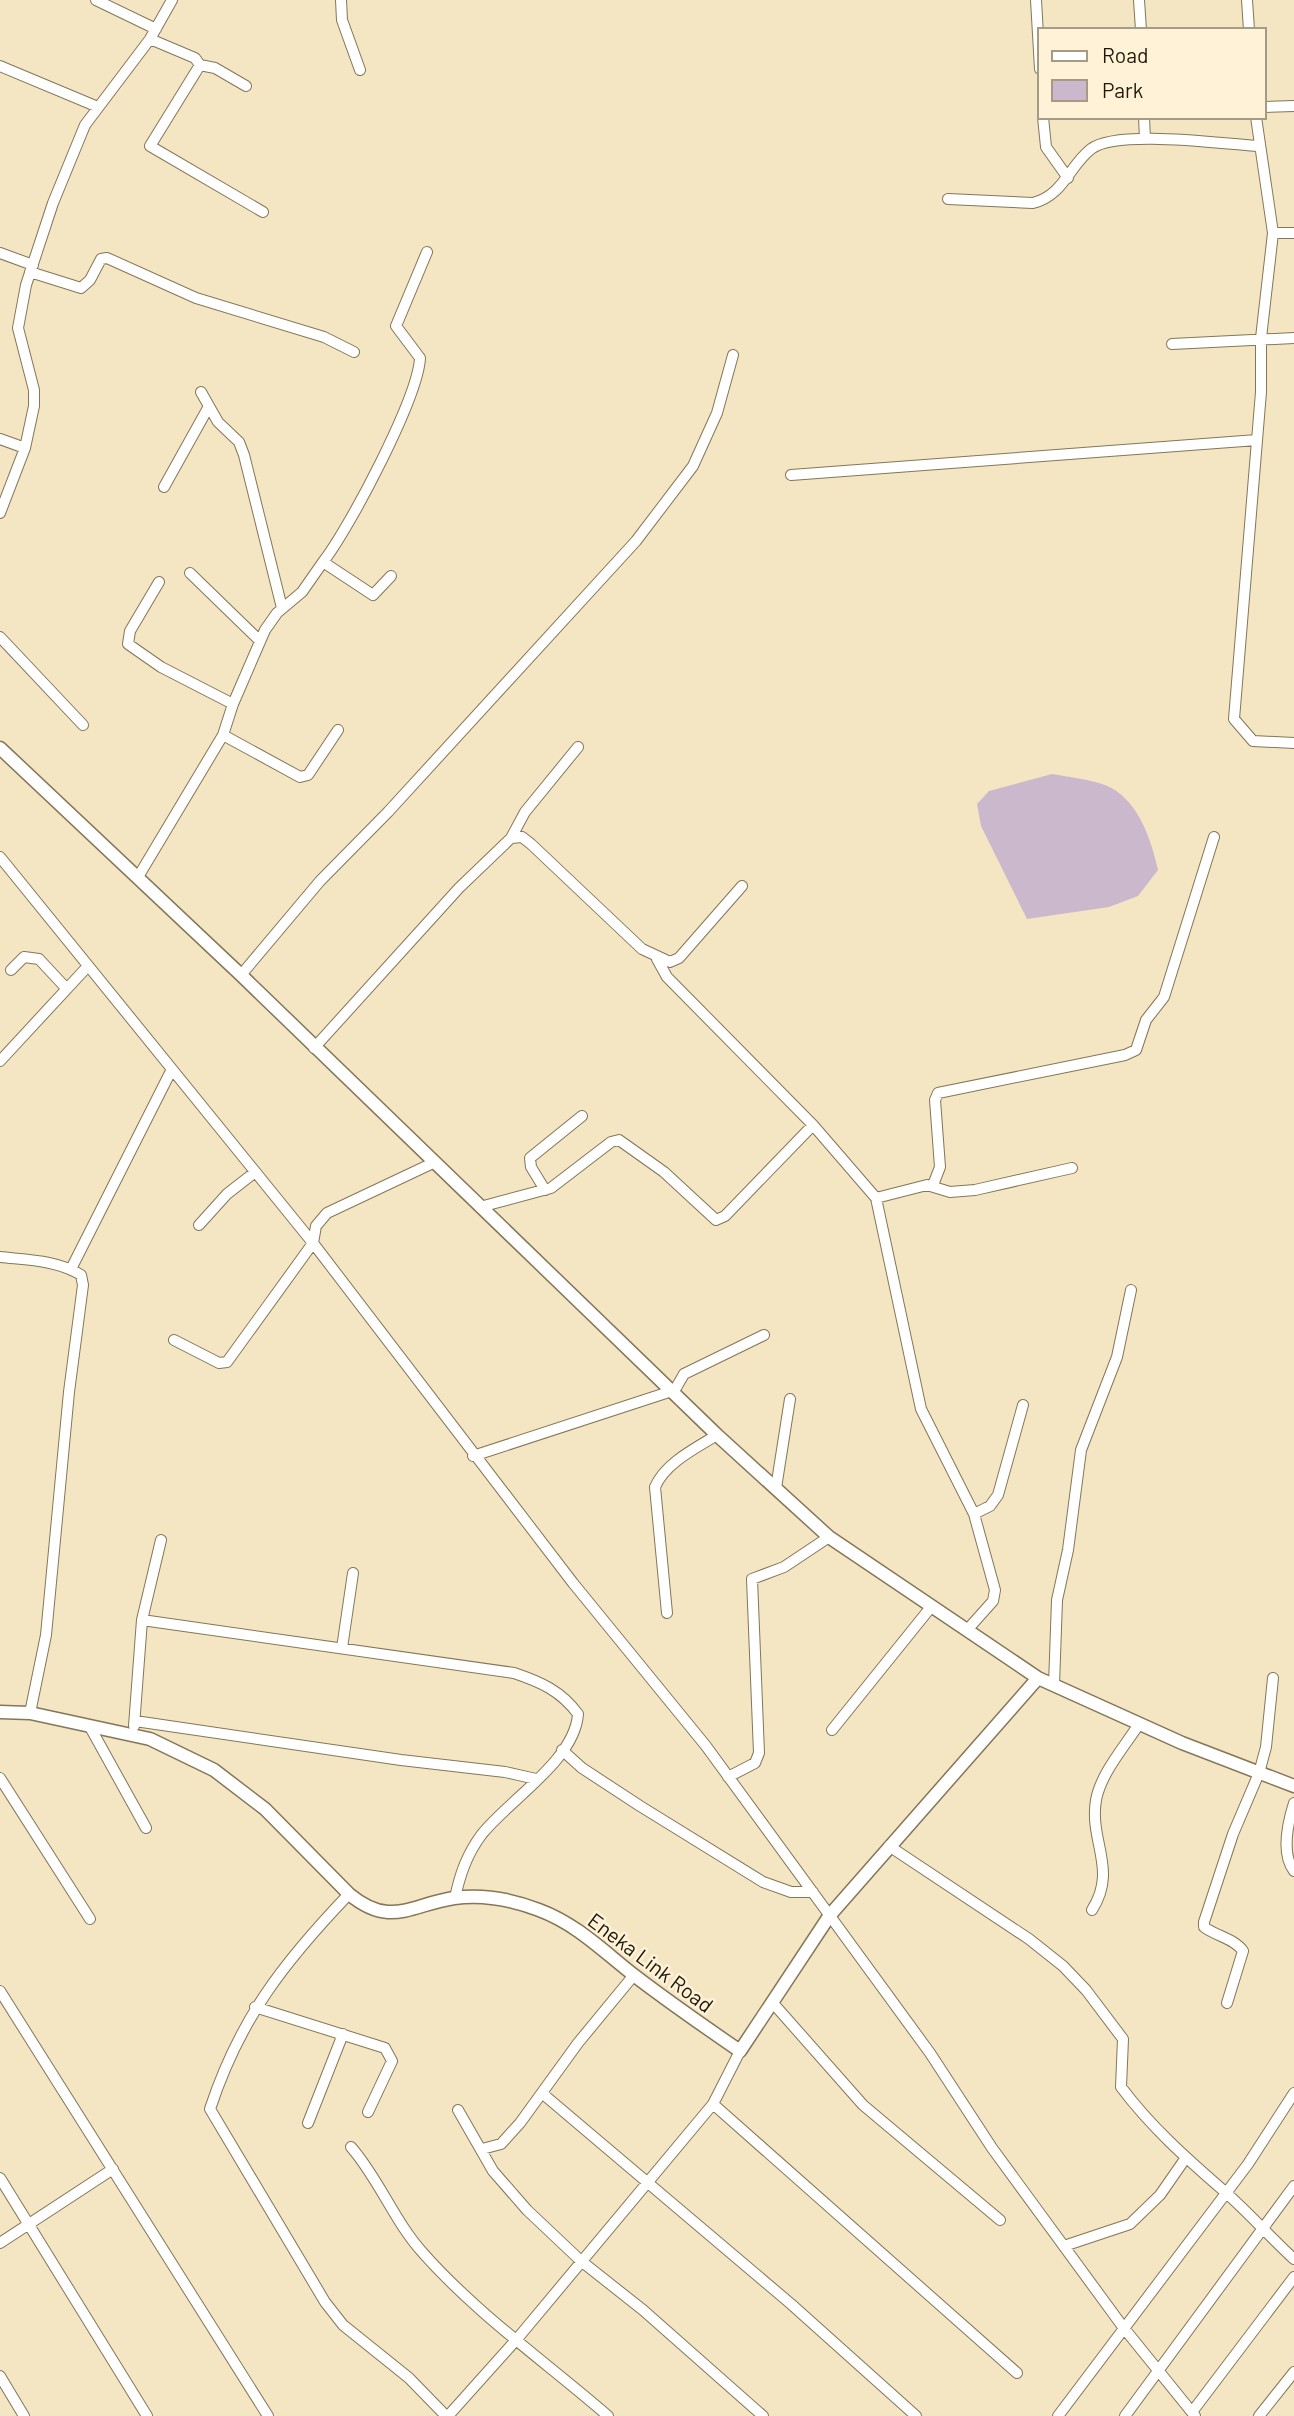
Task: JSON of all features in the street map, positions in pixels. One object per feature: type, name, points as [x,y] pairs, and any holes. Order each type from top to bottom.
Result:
[{"type":"street","points":[[96,0],[195,58],[200,65],[215,68],[246,86]]},
{"type":"street","points":[[0,513],[25,448],[34,390],[18,328],[32,268],[62,179],[85,125],[153,34],[172,0]]},
{"type":"street","points":[[341,0],[342,20],[360,70]]},
{"type":"street","points":[[1036,0],[1038,34]]},
{"type":"street","points":[[1139,0],[1140,28]]},
{"type":"street","points":[[1247,0],[1249,28]]},
{"type":"street","points":[[200,65],[150,146],[263,212]]},
{"type":"street","points":[[0,66],[97,107]]},
{"type":"street","points":[[1266,107],[1294,106]]},
{"type":"street","points":[[1043,119],[1046,147],[1068,178]]},
{"type":"street","points":[[1144,119],[1145,139]]},
{"type":"street","points":[[1256,119],[1258,146],[1273,233],[1261,338],[1263,357],[1234,719],[1253,741],[1294,743]]},
{"type":"street","points":[[948,199],[1033,203],[1045,200],[1068,178],[1090,149],[1106,140],[1145,139],[1258,146]]},
{"type":"street","points":[[1273,233],[1294,233]]},
{"type":"street","points":[[138,877],[223,735],[260,641],[282,608],[302,592],[323,562],[352,517],[400,424],[420,358],[396,326],[427,252]]},
{"type":"street","points":[[0,253],[81,288],[90,280],[101,259],[107,258],[197,298],[324,337],[354,352]]},
{"type":"street","points":[[1172,344],[1294,338]]},
{"type":"street","points":[[241,975],[320,881],[388,812],[636,541],[692,466],[717,413],[733,355]]},
{"type":"street","points":[[201,392],[208,408],[242,449],[282,608]]},
{"type":"street","points":[[164,486],[208,408]]},
{"type":"street","points":[[0,439],[25,448]]},
{"type":"street","points":[[791,475],[1257,440]]},
{"type":"street","points":[[323,562],[373,595],[391,576]]},
{"type":"street","points":[[190,572],[260,641]]},
{"type":"street","points":[[159,582],[130,631],[128,644],[161,667],[233,704]]},
{"type":"street","points":[[0,637],[83,725]]},
{"type":"street","points":[[223,735],[300,777],[308,775],[338,730]]},
{"type":"street","points":[[314,1048],[459,888],[511,838],[525,812],[578,747]]},
{"type":"street","points":[[0,748],[241,975],[717,1435],[829,1537],[1038,1678],[1139,1724],[1294,1786]]},
{"type":"street","points":[[511,838],[522,837],[531,844],[642,950],[657,959],[670,962],[679,958],[742,886]]},
{"type":"street","points":[[933,1185],[940,1167],[935,1100],[938,1093],[1125,1055],[1136,1050],[1146,1020],[1164,997],[1214,837]]},
{"type":"street","points":[[0,857],[313,1243],[473,1456],[728,1777],[930,2053],[992,2148],[1123,2327],[1194,2414],[1294,2277]]},
{"type":"street","points":[[11,970],[24,957],[40,959],[66,988]]},
{"type":"street","points":[[657,959],[667,977],[813,1125],[876,1198],[921,1409],[974,1514],[995,1595],[968,1629]]},
{"type":"street","points":[[0,1061],[88,966]]},
{"type":"street","points":[[71,1269],[172,1069]]},
{"type":"street","points":[[545,1190],[531,1167],[530,1158],[582,1116]]},
{"type":"street","points":[[480,1207],[545,1190],[570,1176],[611,1142],[620,1140],[664,1172],[716,1220],[725,1216],[813,1125]]},
{"type":"street","points":[[174,1340],[219,1363],[226,1362],[313,1243],[316,1226],[327,1213],[433,1163]]},
{"type":"street","points":[[876,1198],[933,1185],[950,1192],[975,1190],[1073,1168]]},
{"type":"street","points":[[199,1225],[227,1194],[254,1173]]},
{"type":"street","points":[[0,1257],[35,1260],[71,1269],[81,1275],[83,1285],[69,1392],[46,1635],[30,1713]]},
{"type":"street","points":[[1054,1685],[1057,1601],[1068,1550],[1082,1450],[1117,1357],[1130,1290]]},
{"type":"street","points":[[473,1456],[673,1392],[680,1379],[690,1370],[764,1335]]},
{"type":"street","points":[[776,1488],[790,1399]]},
{"type":"street","points":[[974,1514],[990,1506],[998,1495],[1023,1405]]},
{"type":"street","points":[[667,1613],[655,1487],[662,1476],[687,1453],[717,1435]]},
{"type":"street","points":[[728,1777],[755,1763],[759,1753],[752,1579],[784,1567],[829,1537]]},
{"type":"street","points":[[133,1735],[142,1620],[161,1540]]},
{"type":"street","points":[[342,1648],[353,1573]]},
{"type":"street","points":[[832,1730],[931,1607]]},
{"type":"street","points":[[142,1620],[514,1673],[539,1681],[555,1690],[578,1714],[577,1726],[562,1751],[472,1847],[461,1871],[454,1898]]},
{"type":"street","points":[[349,1894],[290,1959],[255,2007],[210,2109],[337,2318],[409,2378],[447,2416],[517,2339],[713,2104],[740,2051],[830,1915],[1038,1678]]},
{"type":"street","points":[[1227,2003],[1243,1951],[1240,1945],[1212,1933],[1204,1927],[1204,1922],[1233,1835],[1259,1773],[1266,1746],[1273,1678]]},
{"type":"street","name":"Eneka Link Road","points":[[0,1712],[30,1713],[150,1739],[214,1770],[265,1809],[349,1894],[372,1909],[398,1913],[454,1898],[489,1897],[539,1910],[580,1931],[634,1975],[740,2051]]},
{"type":"street","points":[[135,1721],[401,1760],[505,1772],[536,1779]]},
{"type":"street","points":[[1092,1910],[1105,1882],[1096,1802],[1105,1779],[1139,1724]]},
{"type":"street","points":[[90,1727],[146,1828]]},
{"type":"street","points":[[562,1751],[582,1768],[640,1806],[764,1882],[791,1892],[813,1892]]},
{"type":"street","points":[[0,1778],[90,1919]]},
{"type":"street","points":[[1294,1803],[1288,1849],[1288,1859],[1294,1871]]},
{"type":"street","points":[[889,1846],[1029,1939],[1063,1966],[1086,1990],[1123,2039],[1121,2087],[1148,2122],[1294,2259]]},
{"type":"street","points":[[482,2149],[501,2144],[634,1975]]},
{"type":"street","points":[[0,1991],[268,2416]]},
{"type":"street","points":[[772,2002],[863,2105],[1000,2220]]},
{"type":"street","points":[[255,2007],[376,2044],[390,2056],[392,2061],[368,2112]]},
{"type":"street","points":[[308,2123],[343,2034]]},
{"type":"street","points":[[1058,2416],[1226,2193],[1294,2093]]},
{"type":"street","points":[[543,2094],[648,2180],[916,2416]]},
{"type":"street","points":[[713,2104],[1017,2373]]},
{"type":"street","points":[[458,2110],[503,2185],[580,2261],[643,2310],[763,2416]]},
{"type":"street","points":[[351,2147],[421,2251],[443,2275],[608,2416]]},
{"type":"street","points":[[1065,2246],[1130,2224],[1160,2194],[1185,2159]]},
{"type":"street","points":[[0,2243],[113,2169]]},
{"type":"street","points":[[0,2178],[147,2416]]},
{"type":"street","points":[[1125,2416],[1294,2186]]},
{"type":"street","points":[[1259,2416],[1294,2372]]},
{"type":"street","points":[[0,2376],[24,2416]]},
{"type":"green space","points":[[1052,774],[1105,785],[1126,799],[1134,809],[1147,833],[1158,870],[1138,896],[1109,907],[1027,919],[981,826],[977,804],[989,791]]}]
